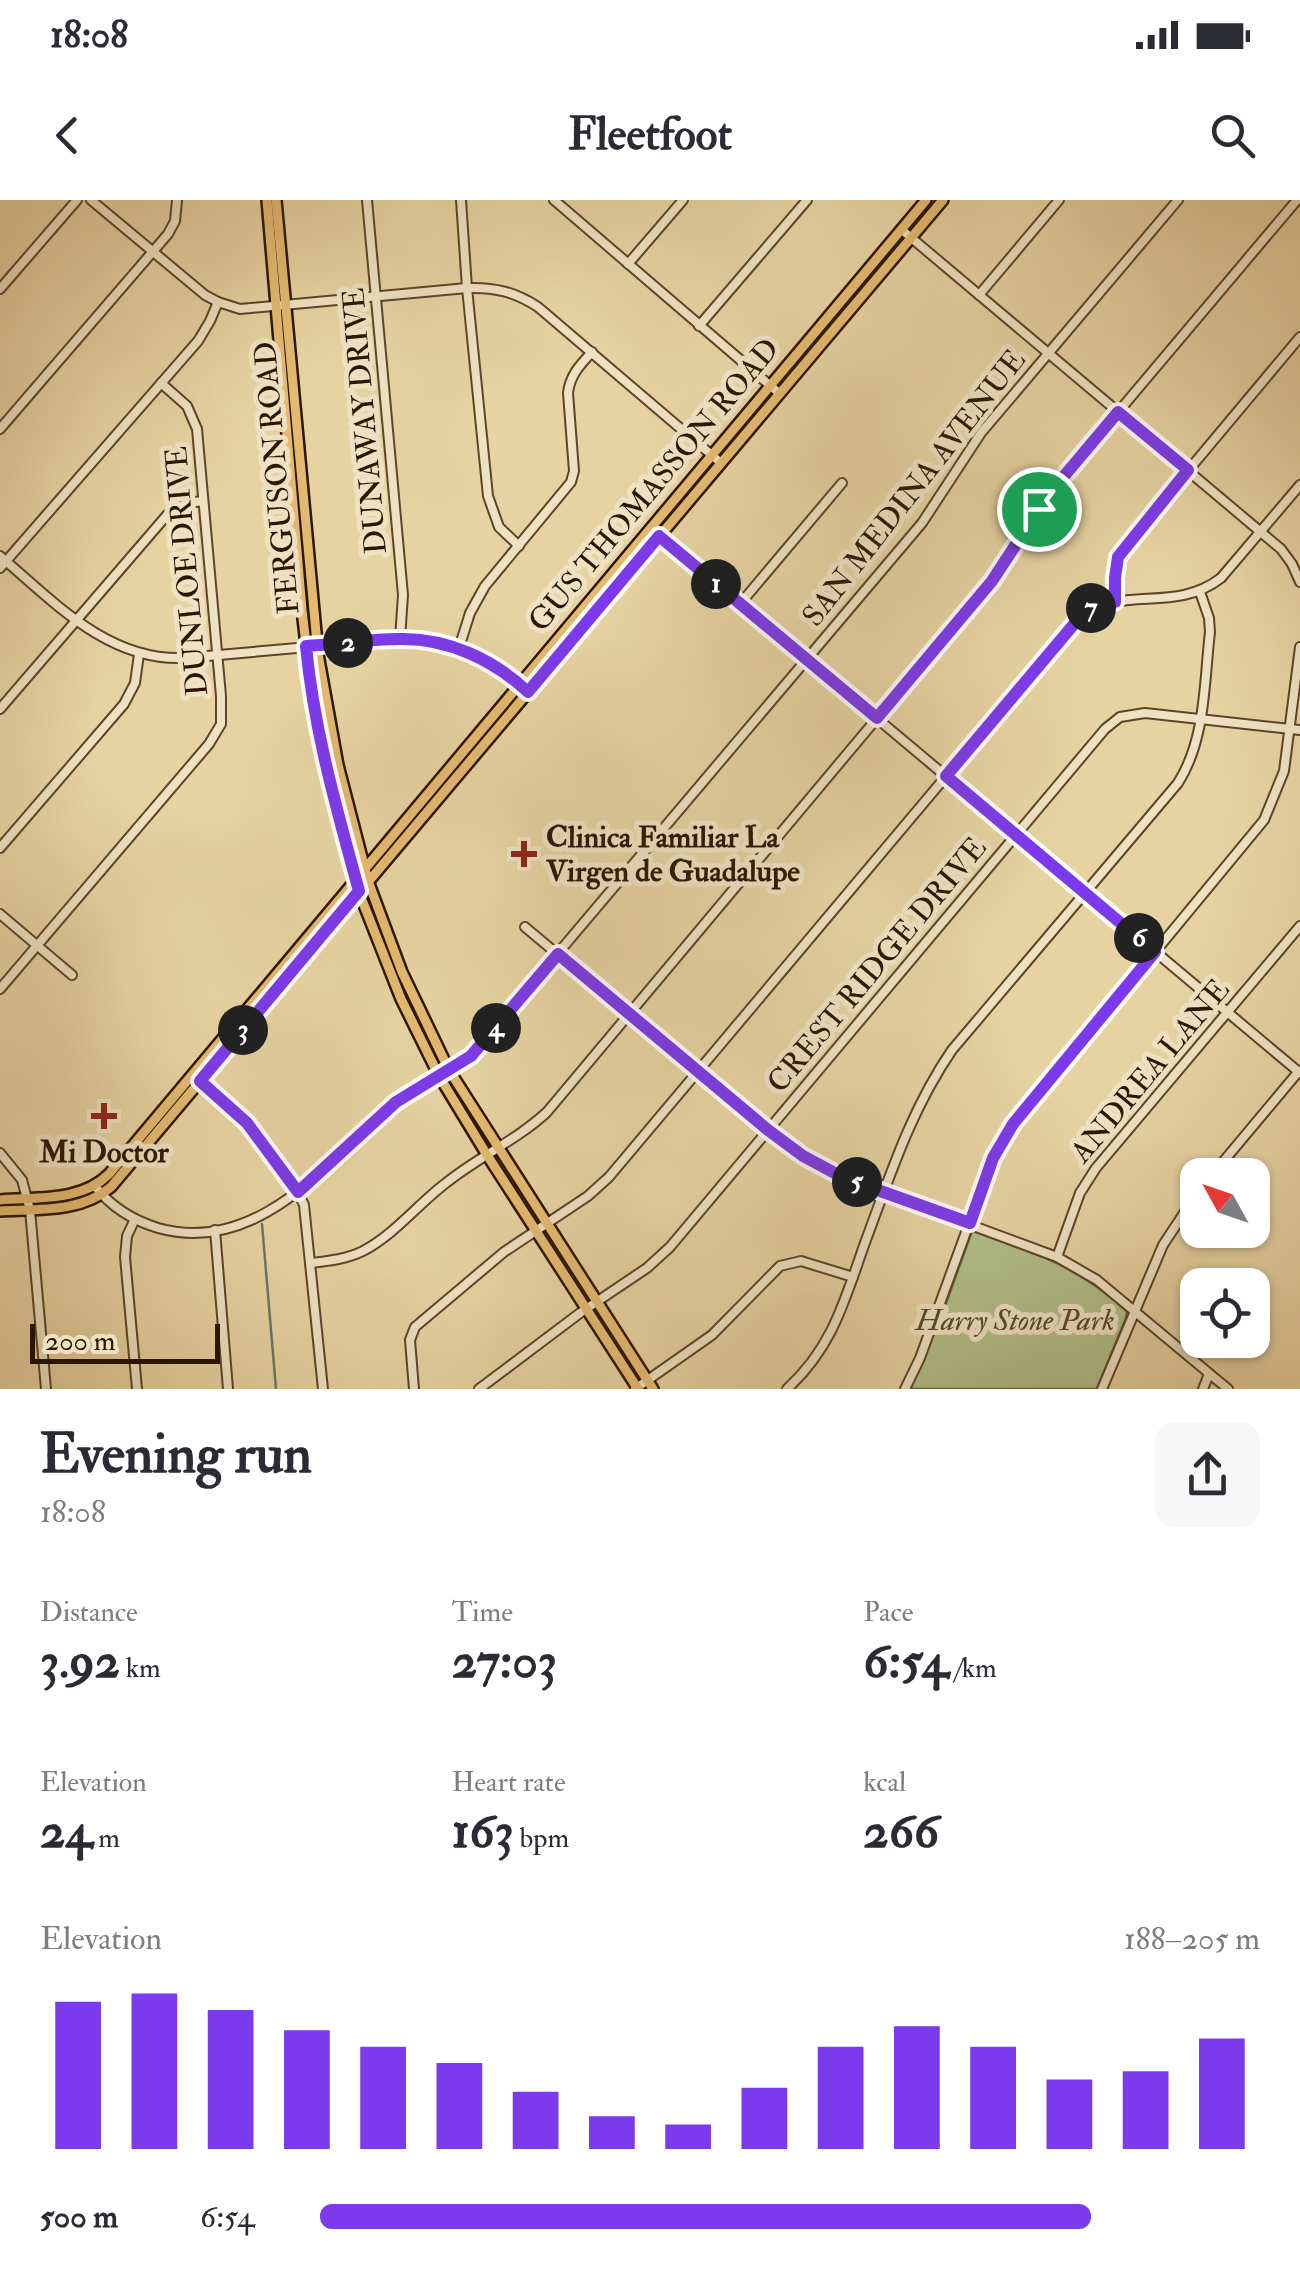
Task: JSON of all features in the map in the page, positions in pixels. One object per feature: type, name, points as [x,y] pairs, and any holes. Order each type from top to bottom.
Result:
[{"type":"main road","name":"FERGUSON ROAD","points":[[267,200],[295,455],[312,646],[312,697],[327,775],[359,891],[401,1000],[487,1154],[637,1389]]},
{"type":"main road","name":"FERGUSON ROAD","points":[[276,200],[281,305]]},
{"type":"main road","name":"GUS THOMASSON ROAD","points":[[268,992],[416,825],[519,684],[926,200]]},
{"type":"main road","name":"GUS THOMASSON ROAD","points":[[98,1190],[197,1078],[412,812],[528,692],[943,200]]},
{"type":"main road","name":"FERGUSON ROAD","points":[[312,646],[364,869],[444,1073],[650,1385]]},
{"type":"main road","points":[[519,684],[528,692]]},
{"type":"main road","points":[[412,812],[416,825]]},
{"type":"main road","points":[[0,1200],[98,1190]]},
{"type":"main road","points":[[0,1211],[74,1206],[98,1190]]},
{"type":"street","points":[[0,289],[76,200]]},
{"type":"street","points":[[90,200],[205,295],[240,309],[467,288],[501,289],[524,298],[720,464]]},
{"type":"street","points":[[0,429],[168,234],[177,200]]},
{"type":"street","name":"DUNAWAY DRIVE","points":[[367,200],[403,595],[400,638]]},
{"type":"street","points":[[460,200],[488,496],[499,526],[518,546]]},
{"type":"street","points":[[628,264],[683,200]]},
{"type":"street","points":[[699,326],[807,200]]},
{"type":"street","points":[[979,295],[1059,200]]},
{"type":"street","name":"SAN MEDINA AVENUE","points":[[98,1190],[122,1212],[171,1231],[226,1228],[259,1216],[298,1192],[396,1102],[471,1056],[922,523],[982,433],[1178,200]]},
{"type":"street","points":[[310,1263],[352,1256],[380,1240],[442,1186],[547,1112],[992,581],[1049,494],[1297,200]]},
{"type":"street","points":[[558,201],[780,394]]},
{"type":"street","points":[[902,230],[1260,532],[1287,556],[1300,582]]},
{"type":"street","points":[[842,300],[852,308]]},
{"type":"street","points":[[218,302],[198,341],[2,562],[102,638],[139,654],[168,658],[217,655],[400,638],[458,648],[499,668],[519,684]]},
{"type":"street","points":[[1115,602],[1118,557],[1300,337]]},
{"type":"street","points":[[458,648],[476,600],[571,482],[574,471],[569,382],[592,352]]},
{"type":"street","name":"DUNLOE DRIVE","points":[[0,988],[216,735],[222,713],[197,430],[188,406],[162,383]]},
{"type":"street","points":[[740,604],[842,483]]},
{"type":"street","points":[[414,1389],[410,1340],[416,1327],[504,1252],[602,1184],[1080,617],[1092,607],[1115,602],[1200,592],[1221,578],[1300,484]]},
{"type":"street","points":[[0,709],[167,515],[187,503],[203,501]]},
{"type":"street","points":[[650,528],[1299,1071],[1226,1158]]},
{"type":"street","points":[[787,1389],[810,1366],[830,1337],[913,1116],[938,1070],[1190,765],[1196,748],[1210,632],[1200,592]]},
{"type":"street","points":[[905,1389],[993,1158],[1013,1124],[1264,820],[1284,772],[1295,729],[1300,647]]},
{"type":"street","points":[[0,848],[124,704],[136,683],[139,654]]},
{"type":"street","name":"CREST RIDGE DRIVE","points":[[479,1389],[660,1258],[1105,729],[1120,717],[1145,713],[1295,729]]},
{"type":"street","points":[[0,914],[72,975]]},
{"type":"street","name":"ANDREA LANE","points":[[1057,1257],[1087,1180],[1300,926]]},
{"type":"street","points":[[525,927],[768,1130],[821,1167],[1057,1257],[1096,1280],[1228,1389]]},
{"type":"street","points":[[197,1078],[247,1123],[298,1192],[307,1220],[322,1389]]},
{"type":"street","points":[[0,1153],[18,1173],[28,1198],[46,1389]]},
{"type":"street","points":[[135,1219],[126,1236],[125,1257],[137,1389]]},
{"type":"street","points":[[1102,1389],[1163,1245],[1180,1219]]},
{"type":"street","points":[[215,1230],[228,1389]]},
{"type":"street","points":[[637,1389],[650,1385],[712,1336],[780,1266],[801,1260],[853,1277]]},
{"type":"street","points":[[1202,1389],[1209,1374]]},
{"type":"green space","name":"Harry Stone Park","points":[[972,1231],[1074,1272],[1127,1311],[1097,1389],[910,1389]]},
{"type":"waterway","points":[[262,1224],[276,1389]]},
{"type":"place","name":"Clinica Familiar La Virgen de Guadalupe","points":[[524,854]]},
{"type":"place","name":"Mi Doctor","points":[[104,1116]]},
{"type":"route","points":[[1118,412],[1188,470],[1118,557],[1115,602],[1092,607],[1080,617],[946,776],[1155,952],[1013,1124],[993,1158],[970,1223],[844,1178],[803,1156],[558,954],[471,1056],[396,1102],[298,1192],[247,1123],[200,1081],[359,891],[327,775],[306,646],[400,638],[439,643],[499,668],[528,692],[659,536],[877,718],[992,581],[1039,509],[1118,412]]}]
